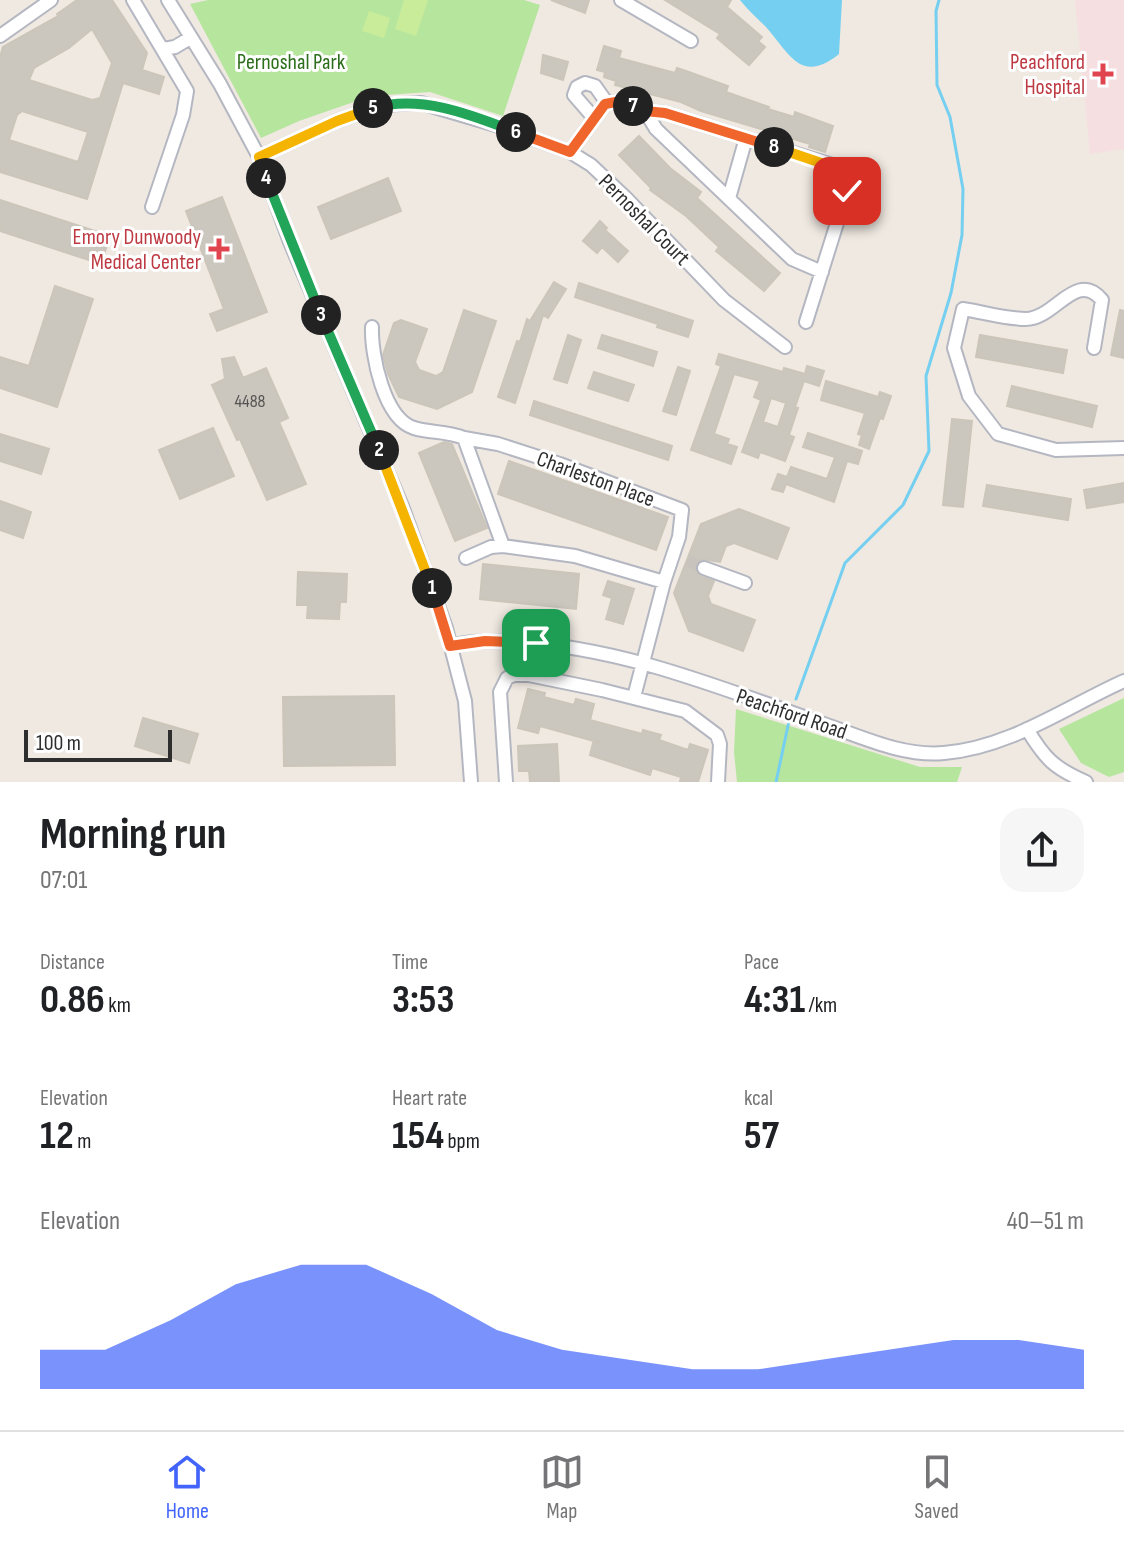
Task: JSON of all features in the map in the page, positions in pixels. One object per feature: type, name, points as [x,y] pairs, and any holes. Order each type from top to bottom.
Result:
[{"type":"street","points":[[0,36],[51,0]]},
{"type":"street","points":[[133,0],[187,91],[183,115],[152,207]]},
{"type":"street","points":[[168,0],[220,84],[259,157],[290,242],[402,506],[446,628],[465,701],[471,782]]},
{"type":"street","points":[[621,0],[691,41]]},
{"type":"street","points":[[163,49],[175,47],[190,38]]},
{"type":"street","points":[[594,118],[574,95],[577,87],[585,83],[595,86],[607,103]]},
{"type":"street","points":[[570,152],[607,103],[621,101],[842,170],[847,177],[847,191],[806,322]]},
{"type":"street","name":"Pernoshal Court","points":[[259,157],[357,113],[381,105],[421,103],[454,111],[570,152],[591,165],[625,197],[724,300],[785,347]]},
{"type":"street","points":[[645,111],[651,124],[792,259],[822,272]]},
{"type":"street","points":[[729,198],[746,138]]},
{"type":"street","points":[[1094,348],[1102,300],[1096,292],[1087,289],[1075,291],[1045,315],[1028,319],[963,309],[954,348],[969,396],[998,434],[1056,450],[1124,448]]},
{"type":"street","name":"Charleston Place","points":[[372,327],[374,361],[393,414],[403,424],[416,429],[448,431],[464,438],[498,444],[682,510],[634,697]]},
{"type":"street","points":[[464,438],[503,546]]},
{"type":"street","points":[[466,558],[491,547],[503,546],[575,556],[664,582]]},
{"type":"street","points":[[672,555],[687,561]]},
{"type":"street","points":[[704,568],[745,583]]},
{"type":"street","name":"Peachford Road","points":[[450,646],[485,641],[536,643],[644,663],[893,748],[943,753],[1000,740],[1124,681]]},
{"type":"street","points":[[506,782],[500,692],[507,678],[514,675],[529,675],[634,697],[685,711],[717,735],[720,744],[718,782]]},
{"type":"street","points":[[1027,729],[1053,766],[1086,782]]},
{"type":"shaded area","name":"Peachford Hospital","points":[[1075,0],[1124,0],[1124,149],[1090,154]]},
{"type":"green space","name":"Pernoshal Park","points":[[208,0],[524,0],[540,5],[503,116],[430,92],[371,96],[261,138],[190,4]]},
{"type":"green space","points":[[404,0],[428,0],[416,36],[395,29]]},
{"type":"green space","points":[[369,11],[390,18],[384,38],[362,31]]},
{"type":"green space","points":[[1124,698],[1124,772],[1109,777],[1081,763],[1059,729]]},
{"type":"green space","points":[[736,709],[920,767],[962,767],[957,782],[737,782],[734,752]]},
{"type":"water","points":[[740,0],[842,0],[839,54],[815,67],[797,62]]},
{"type":"building","points":[[77,0],[112,0],[147,53],[142,70],[164,77],[159,94],[123,83],[87,199],[0,172],[0,57],[3,47]],"holes":[[[92,29],[112,63],[100,98],[92,100],[29,80],[34,68],[69,48]],[[22,111],[88,132],[78,162],[9,140],[17,115]]]},
{"type":"building","points":[[551,0],[589,0],[585,13]]},
{"type":"building","points":[[665,0],[731,0],[727,7],[762,37],[758,41],[765,47],[749,65],[717,38],[720,34]]},
{"type":"building","points":[[604,46],[621,51],[619,58],[675,73],[677,68],[728,86],[726,92],[768,109],[794,117],[795,112],[833,126],[825,152],[809,147],[810,144],[681,102],[615,85],[616,81],[604,77],[605,72],[597,70]]},
{"type":"building","points":[[543,55],[568,62],[563,80],[541,73]]},
{"type":"building","points":[[639,136],[670,168],[701,192],[697,198],[780,273],[764,291],[716,251],[719,247],[686,216],[650,190],[619,155]]},
{"type":"building","points":[[388,178],[401,211],[331,239],[318,207]]},
{"type":"building","points":[[222,197],[267,312],[217,331],[210,314],[224,309],[186,211]]},
{"type":"building","points":[[0,200],[110,236],[101,264],[0,231]]},
{"type":"building","points":[[600,221],[607,228],[605,230],[628,251],[618,262],[602,247],[597,253],[583,241]]},
{"type":"building","points":[[554,282],[566,289],[548,318],[543,315],[515,403],[498,397],[527,319],[530,321]]},
{"type":"building","points":[[579,283],[693,321],[688,337],[575,297]]},
{"type":"building","points":[[55,286],[93,299],[57,407],[0,388],[0,357],[29,366]]},
{"type":"building","points":[[464,310],[496,321],[472,392],[437,409],[399,397],[383,355],[394,323],[401,320],[427,329],[415,362],[419,370],[436,376],[443,372]]},
{"type":"building","points":[[1120,310],[1124,311],[1124,358],[1111,355]]},
{"type":"building","points":[[568,335],[581,340],[567,383],[554,379]]},
{"type":"building","points":[[602,335],[657,352],[653,366],[598,348]]},
{"type":"building","points":[[980,335],[1067,350],[1063,373],[976,357]]},
{"type":"building","points":[[719,354],[783,372],[784,368],[805,374],[807,366],[824,371],[819,386],[804,381],[789,435],[794,437],[785,461],[760,452],[758,458],[742,452],[761,400],[754,397],[760,381],[734,374],[714,434],[729,439],[727,444],[737,447],[731,464],[691,450],[721,366],[716,364]],"holes":[[[771,398],[786,403],[778,427],[763,422]]]},
{"type":"building","points":[[234,357],[243,378],[266,368],[288,418],[279,422],[306,484],[267,500],[212,385],[225,379],[222,359]]},
{"type":"building","points":[[678,367],[690,371],[676,415],[663,411]]},
{"type":"building","points":[[594,372],[634,385],[628,401],[588,388]]},
{"type":"building","points":[[826,381],[878,397],[880,392],[891,396],[869,449],[859,445],[862,435],[858,434],[865,413],[821,400]]},
{"type":"building","points":[[1012,386],[1097,406],[1092,427],[1007,406]]},
{"type":"building","points":[[534,401],[672,446],[668,460],[530,415]]},
{"type":"building","points":[[952,419],[972,421],[963,507],[943,505]]},
{"type":"building","points":[[213,428],[234,476],[180,499],[159,450]]},
{"type":"building","points":[[808,433],[862,451],[858,464],[847,461],[834,502],[786,484],[783,492],[772,489],[778,474],[787,477],[791,467],[827,479],[835,457],[803,447]]},
{"type":"building","points":[[0,434],[49,449],[41,474],[0,461]]},
{"type":"building","points":[[444,442],[452,444],[487,528],[455,541],[419,453]]},
{"type":"building","points":[[509,461],[668,517],[656,550],[498,494]]},
{"type":"building","points":[[1124,483],[1124,502],[1087,508],[1084,490]]},
{"type":"building","points":[[987,485],[1071,499],[1068,520],[983,506]]},
{"type":"building","points":[[0,501],[31,512],[23,538],[0,530]]},
{"type":"building","points":[[739,509],[789,528],[777,559],[734,543],[726,546],[720,562],[702,559],[694,568],[700,576],[714,581],[708,596],[711,604],[755,620],[743,651],[689,631],[674,593],[701,524]]},
{"type":"building","points":[[483,564],[579,574],[576,609],[480,599]]},
{"type":"building","points":[[298,572],[347,574],[346,602],[340,602],[339,619],[307,618],[308,605],[297,605]]},
{"type":"building","points":[[608,581],[634,589],[623,624],[606,619],[612,598],[603,595]]},
{"type":"building","points":[[528,689],[574,705],[576,699],[594,704],[590,720],[642,734],[643,730],[661,735],[659,740],[688,750],[690,744],[708,750],[698,782],[680,782],[681,777],[652,768],[650,775],[590,755],[593,743],[601,743],[540,726],[538,733],[518,728]]},
{"type":"building","points":[[394,696],[395,765],[284,766],[283,697]]},
{"type":"building","points":[[143,718],[198,734],[189,763],[135,746]]},
{"type":"building","points":[[557,744],[559,782],[530,782],[529,771],[519,771],[518,746]]},
{"type":"waterway","points":[[796,699],[845,563],[903,505],[929,451],[926,376],[951,293],[962,235],[963,189],[950,117],[937,85],[936,11],[939,0]]},
{"type":"waterway","points":[[776,782],[789,721]]},
{"type":"tunnel","points":[[687,561],[704,568]]},
{"type":"place","name":"Peachford Hospital","points":[[1103,74]]},
{"type":"place","name":"Emory Dunwoody Medical Center","points":[[219,249]]},
{"type":"route","points":[[536,643],[485,641],[450,646],[402,506],[290,242],[259,157],[357,113],[381,105],[421,103],[454,111],[570,152],[600,108],[612,101],[621,101],[645,111],[665,113],[832,165],[847,177],[847,191]]}]
